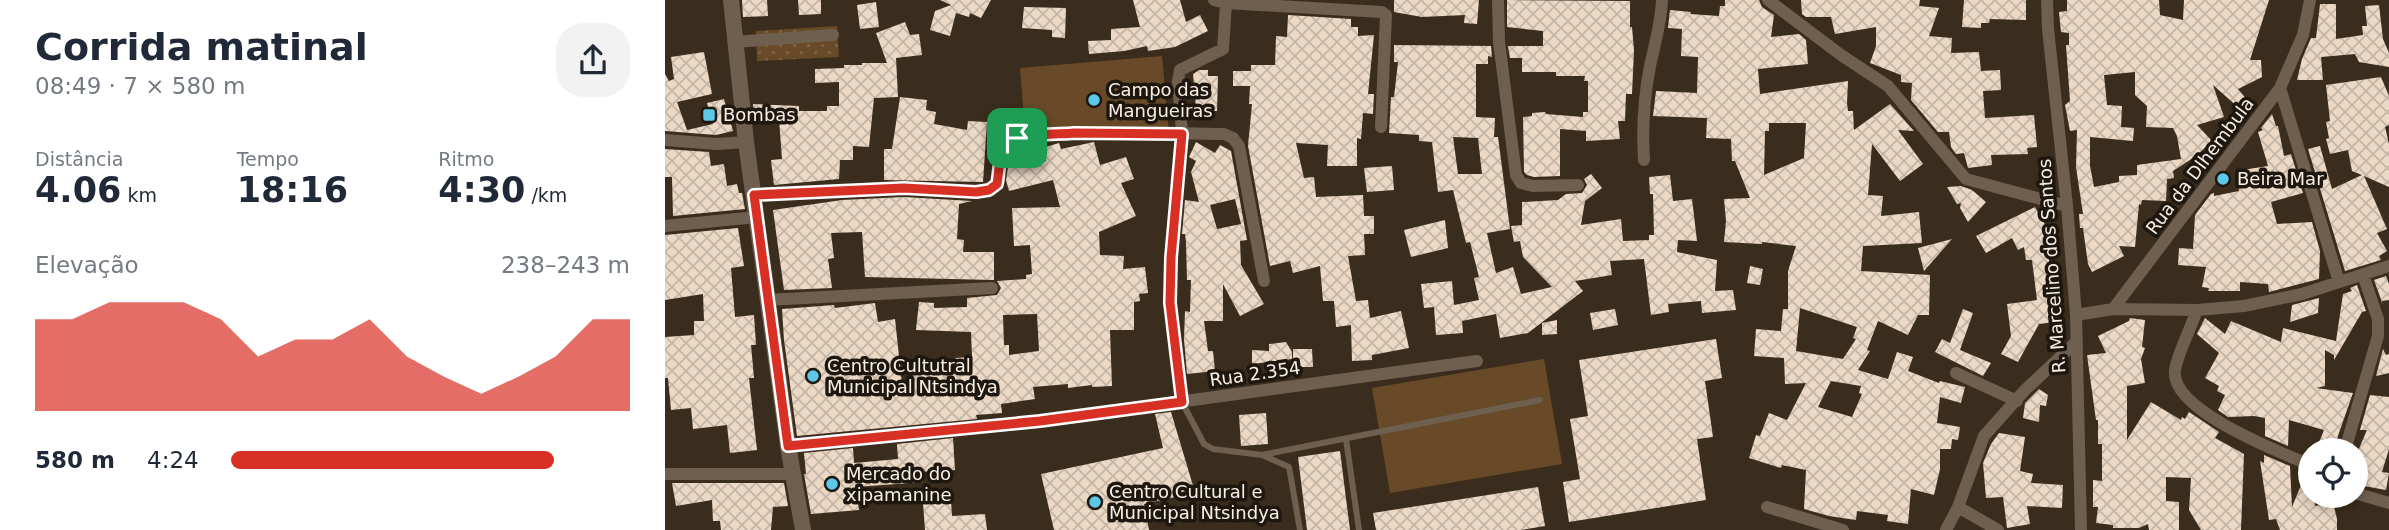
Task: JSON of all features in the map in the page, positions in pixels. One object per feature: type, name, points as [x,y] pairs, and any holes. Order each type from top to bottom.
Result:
[{"type":"street","points":[[731,0],[767,300],[803,530]]},
{"type":"street","points":[[1498,0],[1499,42],[1516,175],[1521,183],[1533,186],[1578,185]]},
{"type":"street","points":[[1644,160],[1642,131],[1650,66],[1658,38],[1661,0]]},
{"type":"street","points":[[1768,0],[1841,55],[1888,86],[1966,179],[2067,206]]},
{"type":"street","name":"R. Marcelino dos Santos","points":[[2047,0],[2077,341],[2081,530]]},
{"type":"street","name":"Rua da Dlhembula","points":[[2113,309],[2280,88],[2304,35],[2309,0]]},
{"type":"street","points":[[1182,402],[1170,303],[1171,258],[1182,134],[1178,81],[1180,70],[1223,48],[1220,2],[1382,12],[1386,15],[1381,127]]},
{"type":"street","points":[[734,42],[833,36]]},
{"type":"street","points":[[2280,88],[2339,282]]},
{"type":"street","points":[[754,195],[904,188],[982,192],[997,184],[1005,144],[1017,138],[1074,133],[1224,134],[1233,138],[1239,146],[1263,281]]},
{"type":"street","points":[[665,140],[717,144],[746,142]]},
{"type":"street","points":[[665,226],[757,217]]},
{"type":"street","points":[[2075,315],[2113,309],[2197,310],[2244,306],[2302,294],[2389,266]]},
{"type":"street","points":[[2349,438],[2378,337],[2378,319],[2363,275]]},
{"type":"street","points":[[767,300],[992,288]]},
{"type":"street","points":[[2197,310],[2174,372],[2179,389],[2193,404],[2242,435],[2298,460]]},
{"type":"street","points":[[1946,530],[1958,508],[1985,436],[2025,390],[2077,341]]},
{"type":"street","name":"Rua 2.354","points":[[788,446],[1040,421],[1477,361]]},
{"type":"street","points":[[1956,373],[2017,401]]},
{"type":"street","points":[[665,474],[793,474]]},
{"type":"street","points":[[2368,497],[2389,503]]},
{"type":"street","points":[[1767,507],[1843,530]]},
{"type":"street","points":[[1958,508],[1997,530]]},
{"type":"lane","points":[[1262,455],[1540,400]]},
{"type":"lane","points":[[1182,402],[1204,444],[1213,449],[1262,455],[1289,467],[1300,530]]},
{"type":"lane","points":[[1346,439],[1359,530]]},
{"type":"shaded area","points":[[837,26],[839,57],[757,61],[756,31]]},
{"type":"shaded area","name":"Campo das Mangueiras","points":[[1162,56],[1169,132],[1026,144],[1020,68]]},
{"type":"shaded area","points":[[1544,359],[1562,464],[1390,493],[1372,388]]},
{"type":"building","points":[[742,0],[767,0],[768,16],[743,17]]},
{"type":"building","points":[[798,0],[821,0],[821,14],[799,15]]},
{"type":"building","points":[[940,0],[991,0],[981,18],[970,13],[969,17],[956,13],[950,36],[930,30],[935,11],[951,5]]},
{"type":"building","points":[[1133,0],[1180,0],[1186,22],[1200,15],[1208,31],[1175,47],[1148,51],[1147,46],[1089,54],[1088,41],[1111,40],[1111,29],[1140,27]]},
{"type":"building","points":[[1394,0],[1479,0],[1477,24],[1464,23],[1465,15],[1422,17],[1394,12]]},
{"type":"building","points":[[1507,0],[1630,1],[1630,27],[1634,50],[1632,94],[1626,94],[1625,121],[1618,121],[1620,139],[1586,141],[1586,131],[1560,129],[1560,176],[1534,177],[1524,172],[1523,117],[1545,112],[1583,117],[1583,112],[1588,112],[1588,81],[1584,81],[1585,76],[1556,76],[1556,72],[1522,72],[1522,58],[1510,58],[1508,46],[1543,46],[1543,31],[1507,27]]},
{"type":"building","points":[[1725,0],[1759,0],[1762,7],[1774,15],[1771,37],[1799,34],[1806,40],[1808,64],[1758,69],[1760,94],[1848,81],[1847,103],[1848,111],[1853,111],[1854,130],[1890,104],[1914,131],[1898,130],[1923,164],[1900,181],[1872,144],[1868,195],[1883,196],[1881,216],[1919,212],[1922,243],[1863,246],[1861,271],[1930,275],[1929,315],[1918,315],[1908,335],[1878,321],[1867,350],[1870,351],[1858,370],[1888,379],[1897,352],[1913,357],[1908,371],[1939,383],[1940,381],[1965,387],[1961,403],[1940,397],[1937,423],[1960,427],[1958,440],[1952,439],[1951,449],[1940,449],[1940,469],[1934,495],[1911,489],[1908,524],[1887,521],[1888,515],[1857,511],[1856,520],[1804,509],[1806,470],[1782,465],[1781,468],[1749,458],[1756,435],[1760,436],[1769,413],[1787,420],[1806,383],[1785,384],[1784,358],[1754,356],[1756,329],[1781,331],[1783,309],[1788,309],[1788,271],[1796,246],[1762,242],[1724,242],[1724,199],[1750,198],[1735,161],[1732,161],[1731,139],[1706,138],[1707,118],[1653,116],[1656,91],[1697,93],[1698,57],[1681,56],[1682,29],[1668,28],[1670,10],[1719,16],[1720,6],[1725,6]],"holes":[[[1769,123],[1806,123],[1804,158],[1764,175],[1765,131],[1769,131]],[[1800,308],[1857,327],[1853,338],[1856,339],[1843,359],[1796,351]],[[1831,381],[1861,386],[1859,393],[1862,394],[1852,417],[1818,407]]]},
{"type":"building","points":[[1801,0],[1920,0],[1919,6],[1939,8],[1929,36],[1952,38],[1951,53],[1979,52],[1981,71],[2000,70],[2001,90],[1983,91],[1985,118],[2034,115],[2037,147],[2027,148],[2028,154],[1991,155],[1992,165],[1968,168],[1964,153],[1956,154],[1951,147],[1949,132],[1938,132],[1911,100],[1912,83],[1901,82],[1901,75],[1870,63],[1876,46],[1876,27],[1835,34],[1831,17],[1806,17],[1802,14]]},
{"type":"building","points":[[1964,0],[2026,0],[2026,20],[1990,19],[1989,23],[1981,23],[1981,28],[1962,27]]},
{"type":"building","points":[[2067,0],[2159,0],[2160,15],[2183,20],[2184,0],[2269,0],[2250,60],[2261,60],[2262,77],[2238,89],[2254,108],[2248,116],[2213,85],[2224,117],[2197,125],[2212,141],[2196,156],[2173,171],[2174,178],[2167,179],[2166,201],[2142,200],[2141,205],[2139,204],[2135,247],[2119,246],[2124,256],[2092,272],[2088,264],[2083,228],[2080,228],[2079,214],[2083,214],[2076,167],[2077,130],[2070,131],[2065,105],[2070,101],[2066,45],[2069,45],[2069,33],[2061,32],[2059,12],[2067,11]],"holes":[[[2135,72],[2135,95],[2147,106],[2146,127],[2173,128],[2181,159],[2137,165],[2137,175],[2119,176],[2119,182],[2094,187],[2090,166],[2090,137],[2133,141],[2134,128],[2121,127],[2122,106],[2107,105],[2104,75]]]},
{"type":"building","points":[[876,2],[879,27],[860,29],[857,5]]},
{"type":"building","points":[[2320,4],[2336,4],[2336,39],[2363,35],[2362,26],[2367,26],[2365,6],[2379,5],[2383,39],[2389,53],[2389,67],[2359,62],[2355,54],[2321,57],[2323,80],[2297,80],[2311,38],[2316,38]]},
{"type":"building","points":[[1024,7],[1066,8],[1065,38],[1052,37],[1052,30],[1022,28]]},
{"type":"building","points":[[1288,15],[1351,19],[1351,27],[1358,27],[1358,36],[1374,35],[1368,94],[1374,94],[1373,114],[1363,113],[1361,139],[1357,138],[1357,166],[1327,166],[1328,145],[1296,143],[1304,178],[1314,177],[1316,197],[1363,195],[1364,216],[1374,216],[1374,234],[1364,234],[1365,255],[1348,256],[1356,301],[1368,300],[1370,318],[1401,311],[1409,348],[1372,355],[1372,360],[1352,361],[1351,325],[1336,327],[1334,301],[1323,301],[1320,266],[1293,273],[1290,261],[1270,266],[1248,146],[1252,104],[1249,104],[1250,86],[1233,86],[1233,71],[1251,71],[1251,65],[1275,65],[1276,36],[1287,37]]},
{"type":"building","points":[[905,22],[910,35],[919,34],[922,55],[896,58],[898,97],[874,98],[869,147],[853,146],[853,160],[840,160],[839,179],[774,185],[771,160],[782,159],[779,119],[754,118],[753,104],[799,106],[799,111],[827,111],[827,106],[839,106],[839,82],[815,83],[815,69],[887,63],[876,33]]},
{"type":"building","points":[[1394,45],[1491,46],[1492,57],[1488,56],[1488,64],[1476,64],[1476,117],[1495,118],[1494,137],[1498,137],[1510,229],[1487,233],[1496,273],[1513,267],[1521,294],[1552,287],[1523,257],[1520,241],[1514,242],[1511,226],[1522,225],[1522,202],[1558,200],[1566,194],[1582,193],[1587,185],[1584,179],[1591,174],[1602,188],[1585,201],[1581,225],[1621,219],[1623,241],[1649,240],[1649,235],[1654,235],[1653,194],[1650,194],[1649,177],[1670,175],[1673,201],[1692,199],[1697,241],[1678,240],[1677,252],[1717,260],[1715,291],[1733,290],[1736,310],[1702,313],[1701,301],[1668,304],[1669,312],[1651,315],[1644,259],[1610,261],[1612,275],[1575,281],[1583,291],[1528,333],[1500,338],[1496,314],[1462,321],[1463,333],[1436,335],[1434,307],[1424,308],[1421,284],[1452,281],[1454,305],[1479,300],[1474,278],[1479,277],[1470,242],[1466,243],[1453,190],[1438,192],[1432,142],[1419,141],[1419,135],[1389,133],[1391,97],[1394,97],[1398,62],[1394,62]],"holes":[[[1453,137],[1478,138],[1482,174],[1458,174]]]},
{"type":"building","points":[[704,52],[712,94],[677,102],[687,130],[713,124],[707,103],[724,99],[733,131],[716,135],[665,131],[665,74],[669,81],[674,79],[671,57]]},
{"type":"building","points":[[1199,70],[1208,70],[1208,76],[1218,76],[1217,111],[1200,111],[1200,108],[1196,108],[1193,74]]},
{"type":"building","points":[[2381,77],[2389,96],[2389,125],[2385,127],[2389,144],[2389,187],[2364,176],[2387,229],[2377,233],[2387,251],[2379,256],[2381,260],[2345,271],[2308,149],[2320,146],[2332,189],[2362,175],[2352,171],[2348,150],[2330,154],[2326,139],[2329,138],[2326,122],[2330,121],[2326,85]]},
{"type":"building","points":[[900,97],[927,100],[926,110],[936,112],[934,124],[967,130],[968,121],[987,122],[983,182],[884,180],[884,149],[892,149]]},
{"type":"building","points":[[2272,114],[2278,126],[2284,156],[2291,154],[2303,193],[2271,202],[2277,224],[2312,222],[2320,251],[2319,279],[2269,292],[2268,284],[2240,282],[2240,291],[2208,291],[2209,288],[2202,287],[2206,267],[2178,265],[2179,248],[2193,249],[2195,215],[2211,194],[2214,193],[2214,196],[2239,191],[2236,171],[2268,166],[2258,132],[2263,130],[2261,128]]},
{"type":"building","points":[[1094,142],[1100,165],[1126,157],[1134,179],[1121,183],[1136,216],[1099,232],[1100,255],[1124,256],[1123,269],[1145,267],[1148,293],[1139,294],[1140,301],[1134,302],[1134,330],[1110,330],[1112,386],[1068,388],[1068,384],[1033,387],[1035,399],[1001,404],[1002,413],[976,415],[977,419],[797,436],[782,309],[834,305],[835,308],[875,303],[878,322],[895,319],[903,393],[912,393],[913,370],[956,369],[955,358],[972,357],[971,332],[916,330],[919,302],[934,303],[934,308],[967,307],[967,298],[997,295],[1001,288],[997,281],[1026,279],[1026,275],[1032,274],[1030,245],[1014,246],[1012,208],[1060,207],[1053,180],[1009,191],[1006,180],[1010,154],[1018,150],[1022,167],[1046,161],[1042,148],[1059,143],[1061,149]],"holes":[[[1037,314],[1039,351],[1009,355],[1009,345],[1004,345],[1003,315]]]},
{"type":"building","points":[[1196,142],[1215,153],[1220,145],[1231,151],[1247,240],[1240,241],[1241,265],[1264,304],[1240,316],[1223,284],[1223,321],[1204,321],[1208,351],[1213,351],[1215,371],[1187,374],[1185,311],[1190,312],[1191,280],[1187,280],[1186,242],[1185,234],[1182,234],[1185,200],[1199,202],[1191,172],[1196,161],[1189,157]],"holes":[[[1235,199],[1241,224],[1217,229],[1210,205]]]},
{"type":"building","points":[[665,149],[709,152],[711,166],[724,164],[727,186],[737,184],[745,209],[673,216],[672,177],[665,177]]},
{"type":"building","points":[[1392,166],[1394,190],[1367,192],[1364,168]]},
{"type":"building","points":[[1961,186],[1972,190],[1986,202],[1968,222],[1960,208],[1961,203],[1957,204],[1947,187]]},
{"type":"building","points":[[904,197],[972,201],[959,204],[957,239],[964,240],[963,252],[994,252],[994,280],[865,277],[862,232],[831,233],[834,258],[828,259],[832,288],[784,290],[773,210],[842,200]]},
{"type":"building","points":[[2035,207],[2050,233],[2047,235],[2054,322],[2039,324],[2018,362],[2001,354],[2011,336],[2007,304],[2037,300],[2032,260],[2026,260],[2024,247],[2018,250],[2012,238],[1986,253],[1976,236]]},
{"type":"building","points":[[1445,220],[1448,248],[1411,257],[1404,230]]},
{"type":"building","points":[[738,228],[744,266],[731,268],[735,317],[754,315],[756,345],[751,345],[754,378],[749,378],[757,450],[730,453],[727,425],[693,429],[691,408],[671,410],[668,378],[665,378],[665,337],[694,335],[694,321],[704,321],[703,294],[665,300],[665,235]]},
{"type":"building","points":[[1952,239],[1924,271],[1918,248]]},
{"type":"building","points":[[1750,266],[1763,269],[1760,285],[1747,283]]},
{"type":"building","points":[[2386,276],[2389,300],[2382,301],[2374,280]]},
{"type":"building","points":[[2357,285],[2366,311],[2362,312],[2334,360],[2334,355],[2325,350],[2325,386],[2316,388],[2353,393],[2337,438],[2321,438],[2324,430],[2289,420],[2288,446],[2265,436],[2265,418],[2228,417],[2218,410],[2225,395],[2217,391],[2219,386],[2205,378],[2219,353],[2197,334],[2205,318],[2225,334],[2231,321],[2281,342],[2283,328],[2336,341],[2343,294],[2352,291],[2350,288]]},
{"type":"building","points":[[2319,298],[2318,313],[2290,322],[2292,305]]},
{"type":"building","points":[[1615,309],[1618,325],[1593,330],[1590,313]]},
{"type":"building","points":[[1963,309],[1973,313],[1960,350],[1991,363],[1983,376],[1935,352],[1942,339],[1950,343]]},
{"type":"building","points":[[2130,318],[2145,320],[2142,347],[2145,348],[2141,359],[2145,383],[2127,386],[2127,440],[2151,402],[2181,420],[2182,417],[2185,419],[2189,412],[2219,432],[2215,438],[2244,454],[2241,530],[2201,530],[2189,510],[2191,478],[2166,477],[2166,501],[2179,502],[2179,530],[2149,530],[2148,524],[2139,528],[2113,528],[2113,525],[2096,523],[2098,507],[2093,507],[2093,480],[2102,481],[2102,444],[2098,444],[2098,420],[2087,355],[2106,353],[2098,336],[2129,321]]},
{"type":"building","points":[[1557,320],[1557,334],[1542,335],[1542,323]]},
{"type":"building","points":[[1716,339],[1722,378],[1705,381],[1713,437],[1697,439],[1706,500],[1569,522],[1563,482],[1580,479],[1570,419],[1588,416],[1579,360]]},
{"type":"building","points":[[1286,342],[1292,352],[1292,359],[1252,364],[1252,350],[1269,351],[1269,344]]},
{"type":"building","points":[[1293,349],[1312,349],[1313,367],[1293,367]]},
{"type":"building","points":[[2383,349],[2386,355],[2389,354],[2389,373],[2376,376]]},
{"type":"building","points":[[2039,389],[2048,395],[2046,406],[2040,405],[2039,422],[2023,418],[2025,403]]},
{"type":"building","points":[[2370,395],[2389,397],[2389,449],[2382,472],[2389,473],[2386,490],[2368,487],[2368,438],[2364,438],[2367,430],[2360,430]]},
{"type":"building","name":"Centro Cultural e Municipal Ntsindya","points":[[1171,412],[1194,489],[1174,494],[1175,497],[1144,504],[1149,530],[1054,530],[1041,474],[1163,448],[1155,414]]},
{"type":"building","points":[[1266,413],[1268,444],[1241,446],[1239,415]]},
{"type":"building","points":[[1999,433],[2025,437],[2020,471],[2033,474],[2031,483],[2063,485],[2062,508],[2027,506],[2030,524],[2007,528],[2003,497],[1986,498],[1983,463]]},
{"type":"building","points":[[953,438],[955,470],[922,472],[923,482],[856,487],[859,510],[811,514],[804,474],[804,453],[853,448],[854,463],[898,459],[897,444]]},
{"type":"building","points":[[1340,451],[1350,530],[1307,530],[1298,457]]},
{"type":"building","points":[[2264,455],[2290,466],[2292,507],[2298,492],[2298,508],[2334,508],[2337,530],[2280,530],[2276,519],[2269,520],[2260,461],[2264,463]]},
{"type":"building","points":[[672,483],[784,483],[788,506],[773,507],[771,530],[721,530],[720,521],[713,521],[712,500],[676,506]]},
{"type":"building","points":[[1538,487],[1545,526],[1521,530],[1376,530],[1373,513]]},
{"type":"building","points":[[951,501],[952,516],[985,514],[987,530],[925,530],[923,503]]},
{"type":"place","name":"Campo das Mangueiras","points":[[1094,100]]},
{"type":"place","name":"Bombas","points":[[709,115]]},
{"type":"place","name":"Beira Mar","points":[[2223,179]]},
{"type":"place","name":"Centro Cultutral Municipal Ntsindya","points":[[813,376]]},
{"type":"place","name":"Mercado do xipamanine","points":[[832,484]]},
{"type":"place","name":"Centro Cultural e Municipal Ntsindya","points":[[1095,502]]},
{"type":"route","points":[[1074,133],[1182,134],[1171,258],[1170,303],[1182,402],[1040,421],[788,446],[754,195],[904,188],[982,192],[997,184],[1005,144],[1017,138],[1074,133]]}]
